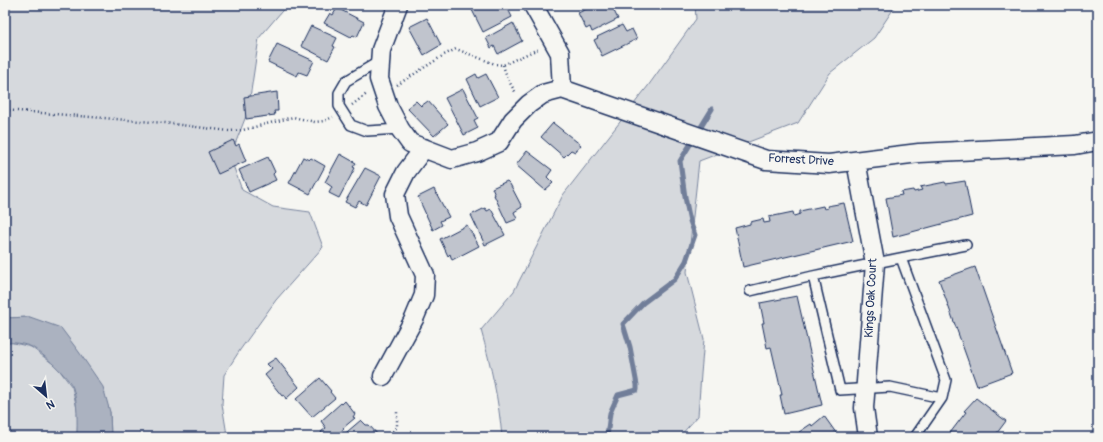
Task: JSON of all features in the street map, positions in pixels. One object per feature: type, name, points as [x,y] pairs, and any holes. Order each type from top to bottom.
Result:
[{"type":"street","points":[[398,5],[381,50],[379,79],[382,90],[388,106],[400,129],[410,143],[452,159],[477,152],[499,142],[513,120],[529,104],[543,94],[562,89],[560,54],[533,5]]},
{"type":"street","name":"Forrest Drive","points":[[562,89],[766,160],[829,164],[919,153],[1075,144],[1098,141]]},
{"type":"street","points":[[383,376],[414,320],[424,294],[425,275],[398,216],[395,194],[406,172],[424,148]]},
{"type":"street","name":"Kings Oak Court","points":[[856,161],[875,263],[864,408],[868,437]]},
{"type":"lane","points":[[380,61],[346,81],[339,93],[338,106],[351,125],[367,131],[400,129]]},
{"type":"lane","points":[[750,291],[813,276],[966,245]]},
{"type":"lane","points":[[901,258],[946,380],[942,398],[915,437]]},
{"type":"lane","points":[[813,276],[840,390],[890,388],[942,398]]},
{"type":"path","points":[[5,110],[166,123],[229,131],[243,130],[293,117],[305,121],[324,121],[342,112],[363,96],[397,84],[456,49],[495,64],[503,64],[553,42]]},
{"type":"path","points":[[503,64],[511,86],[519,96],[529,104]]},
{"type":"path","points":[[387,437],[397,427],[396,411]]},
{"type":"shaded area","points":[[5,5],[107,5],[126,8],[135,5],[287,5],[259,38],[248,111],[230,157],[242,190],[273,207],[310,212],[323,247],[276,300],[224,375],[222,404],[227,435],[229,437],[111,437],[110,412],[30,317],[5,318]]},
{"type":"shaded area","points":[[695,5],[896,5],[874,38],[830,73],[798,123],[699,161],[687,272],[704,339],[698,416],[679,437],[502,437],[494,384],[481,330],[514,291],[563,195],[648,86],[696,19]]},
{"type":"shaded area","points":[[30,317],[61,328],[103,387],[110,412],[111,437],[77,437],[76,400],[70,383],[42,354],[32,347],[18,343],[5,344],[5,318]]},
{"type":"shaded area","points":[[10,342],[31,347],[57,367],[72,387],[78,413],[77,437],[5,437],[5,344]]},
{"type":"building","points":[[481,5],[506,5],[512,17],[483,32],[472,10]]},
{"type":"building","points":[[595,5],[611,5],[618,19],[592,32],[590,27],[586,29],[578,13]]},
{"type":"building","points":[[337,8],[364,22],[357,37],[353,35],[351,37],[324,23],[330,13],[333,15]]},
{"type":"building","points":[[427,18],[441,45],[424,55],[409,27]]},
{"type":"building","points":[[513,23],[522,41],[498,54],[494,46],[491,48],[486,38]]},
{"type":"building","points":[[622,25],[626,32],[632,29],[637,39],[602,56],[594,40],[598,38],[597,37]]},
{"type":"building","points":[[311,26],[337,38],[333,46],[335,47],[328,60],[301,46]]},
{"type":"building","points":[[277,44],[314,61],[307,75],[299,72],[297,76],[268,62]]},
{"type":"building","points":[[476,74],[478,78],[486,74],[498,97],[480,106],[467,79]]},
{"type":"building","points":[[463,89],[478,118],[474,120],[478,128],[464,135],[445,98]]},
{"type":"building","points":[[277,92],[278,111],[274,111],[275,115],[246,119],[244,97]]},
{"type":"building","points":[[416,101],[421,106],[428,101],[448,124],[434,136],[407,108]]},
{"type":"building","points":[[553,123],[581,145],[575,152],[571,150],[564,157],[541,137]]},
{"type":"building","points":[[233,140],[236,146],[239,144],[246,161],[218,174],[208,152]]},
{"type":"building","points":[[527,151],[552,170],[547,177],[553,183],[545,190],[516,165]]},
{"type":"building","points":[[340,154],[356,163],[353,167],[355,168],[339,198],[329,193],[332,187],[325,182]]},
{"type":"building","points":[[268,157],[275,172],[273,174],[276,180],[249,192],[239,170]]},
{"type":"building","points":[[303,157],[309,160],[311,158],[325,166],[310,194],[289,183]]},
{"type":"building","points":[[365,168],[381,176],[366,205],[359,201],[355,207],[345,202]]},
{"type":"building","points":[[507,181],[522,207],[514,212],[517,219],[507,223],[492,188]]},
{"type":"building","points":[[965,181],[972,216],[893,237],[886,198],[902,195],[901,192],[913,190],[914,192],[922,190],[920,187],[945,182],[946,184]]},
{"type":"building","points":[[434,189],[449,217],[440,221],[442,225],[433,230],[418,197]]},
{"type":"building","points":[[844,203],[853,241],[743,267],[735,228],[763,219],[764,223],[770,222],[769,217],[793,212],[794,216],[800,214],[800,211],[823,206],[824,209],[828,208],[827,206]]},
{"type":"building","points":[[485,208],[487,211],[491,209],[505,235],[485,245],[471,215]]},
{"type":"building","points":[[467,225],[479,246],[452,260],[450,254],[448,256],[440,239]]},
{"type":"building","points":[[975,267],[1012,373],[977,386],[939,280]]},
{"type":"building","points":[[797,296],[822,405],[784,414],[780,395],[782,395],[771,347],[767,348],[760,303]]},
{"type":"building","points":[[276,358],[299,387],[286,399],[265,375],[272,369],[267,364]]},
{"type":"building","points":[[320,378],[335,398],[312,417],[296,399]]},
{"type":"building","points":[[976,398],[1006,421],[994,437],[947,437],[966,412],[964,411]]},
{"type":"building","points":[[345,401],[355,414],[353,417],[355,418],[339,433],[338,432],[332,437],[324,437],[321,432],[326,428],[321,421]]},
{"type":"building","points":[[824,416],[839,437],[799,437],[801,435],[799,432],[811,424],[812,426]]},
{"type":"building","points":[[361,420],[366,425],[369,425],[379,436],[341,437]]},
{"type":"waterway","points":[[607,437],[610,413],[618,395],[637,390],[630,347],[623,324],[643,303],[675,279],[686,261],[695,235],[690,221],[685,197],[680,161],[712,109]]}]
